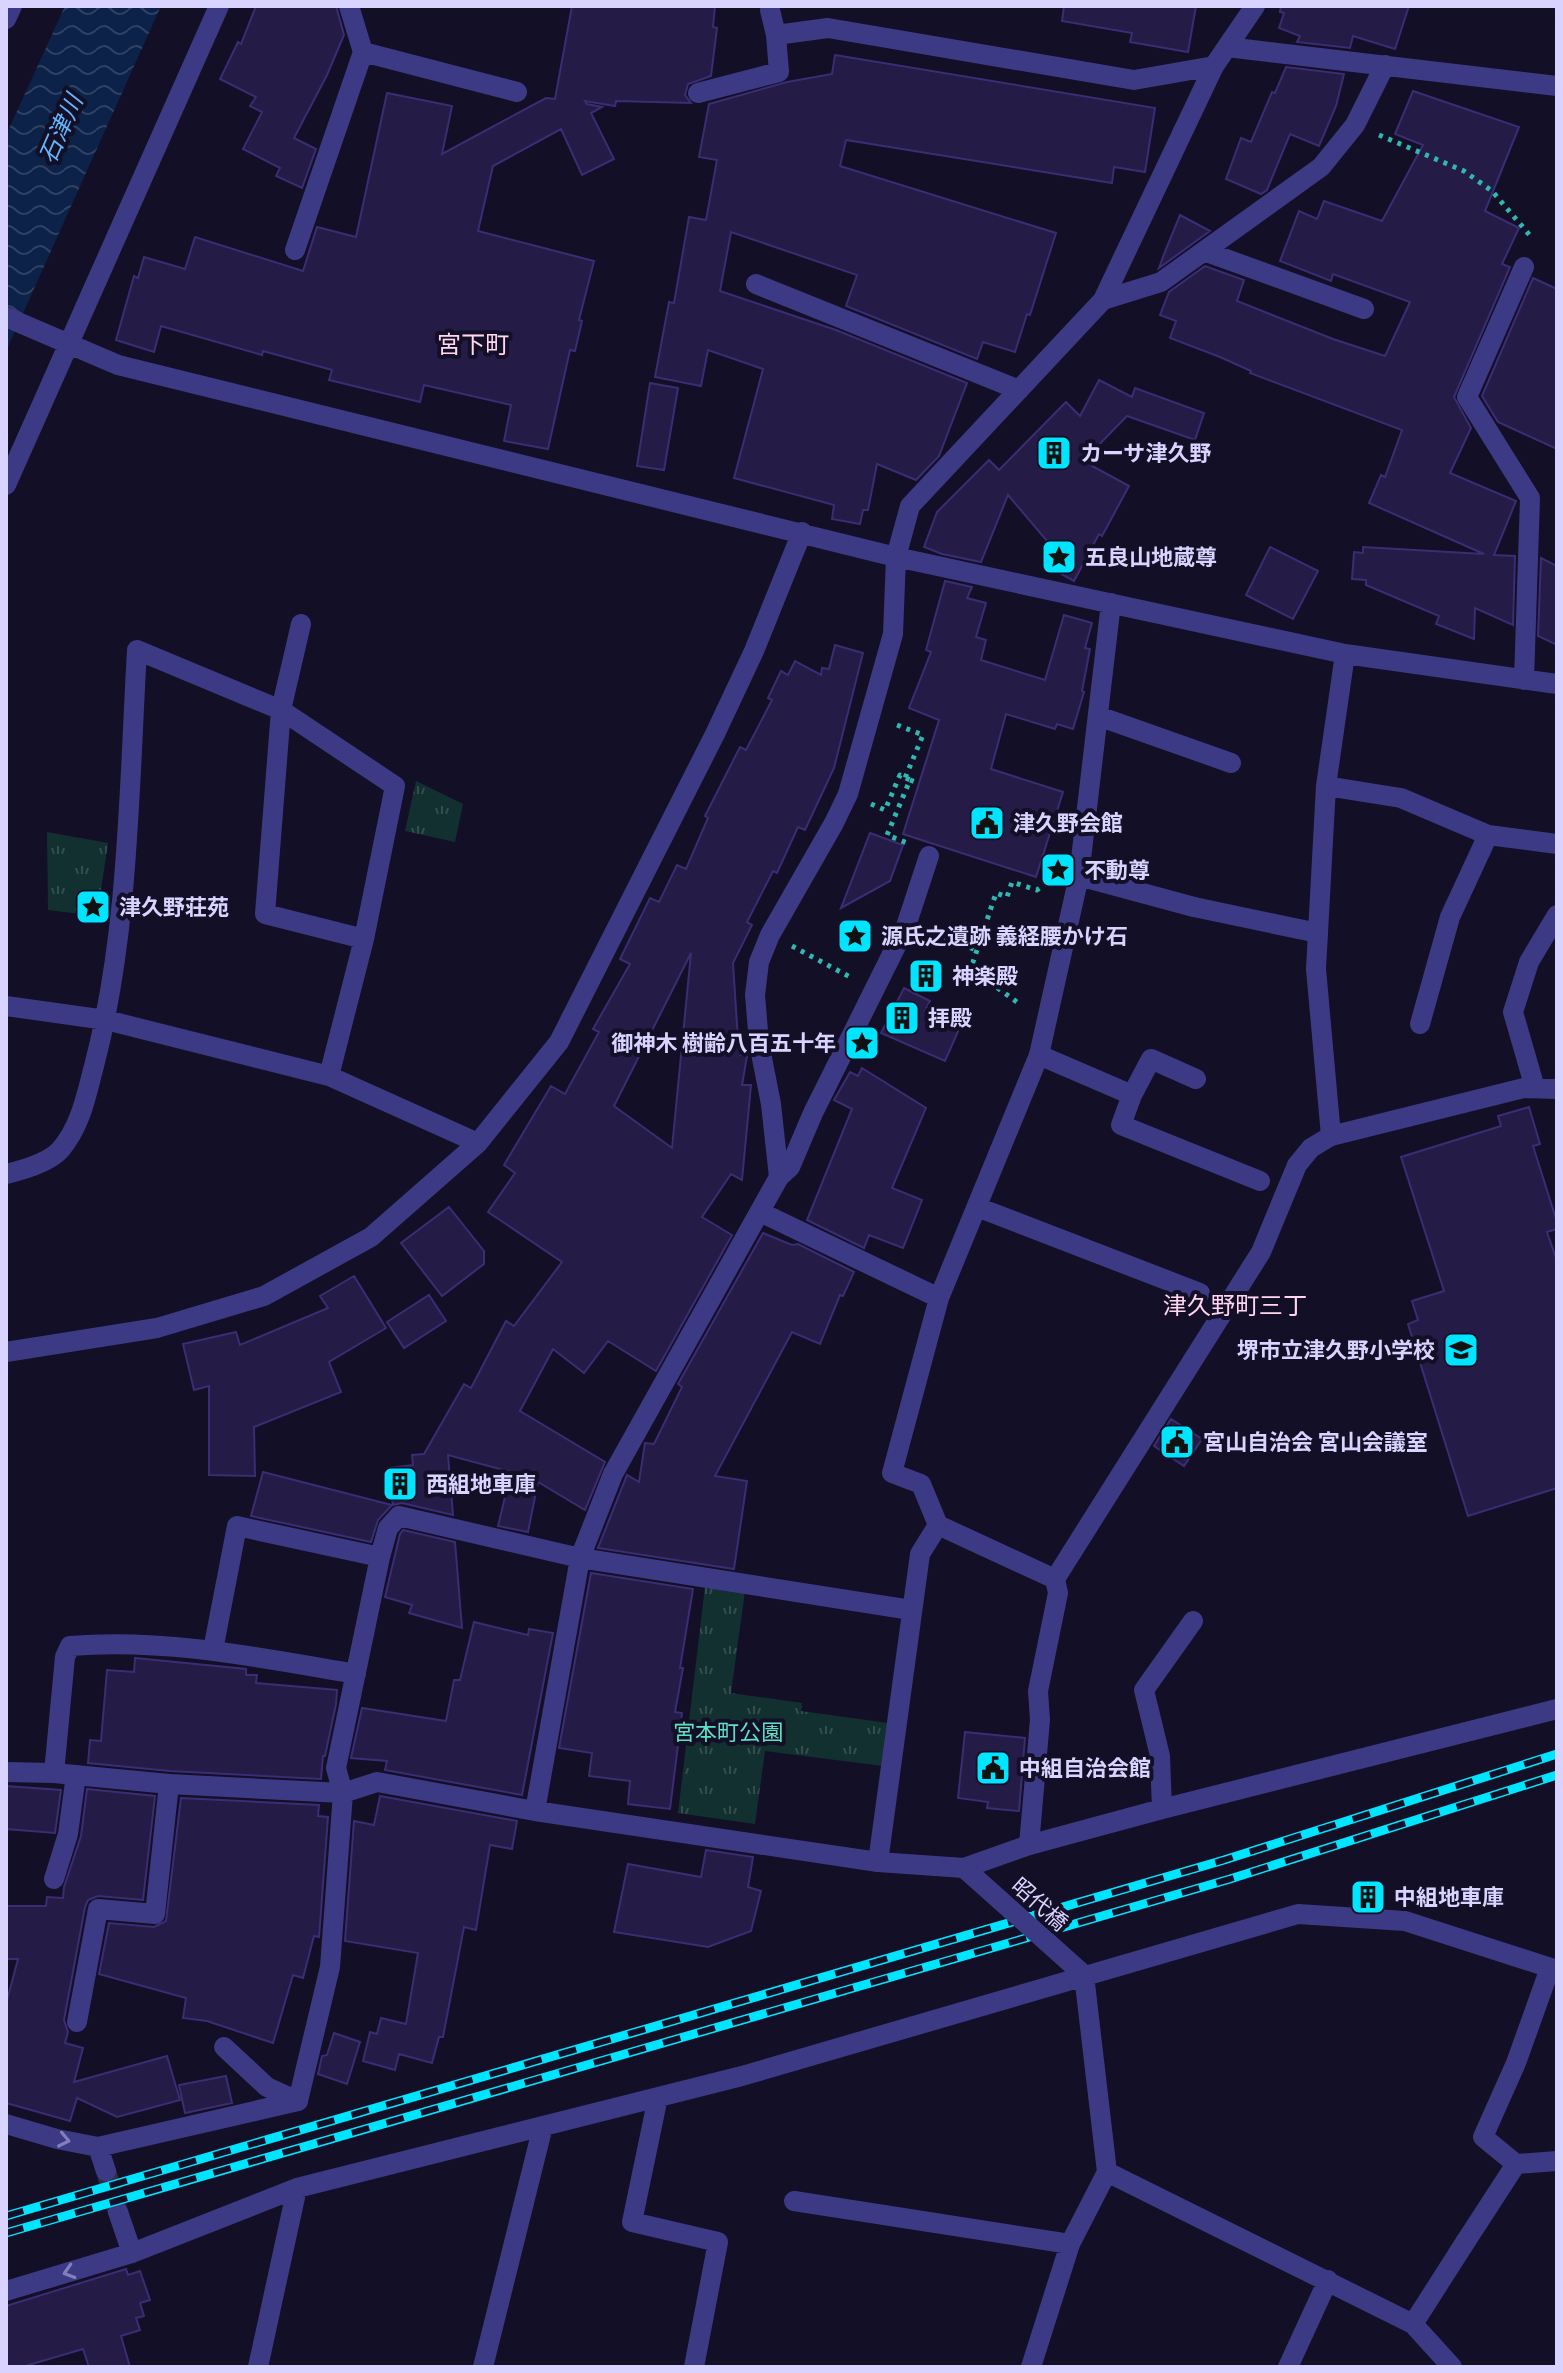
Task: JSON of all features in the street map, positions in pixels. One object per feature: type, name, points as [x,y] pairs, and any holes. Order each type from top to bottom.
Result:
[{"type":"street","points":[[6,19],[12,6]]},
{"type":"street","points":[[6,485],[219,6]]},
{"type":"street","points":[[295,250],[363,52],[349,6]]},
{"type":"street","points":[[779,1177],[771,1104],[759,1043],[755,995],[759,962],[770,935],[843,804],[893,634],[896,557],[910,506],[1103,300],[1214,66],[1255,6]]},
{"type":"street","points":[[698,93],[779,72],[770,10]]},
{"type":"street","points":[[776,35],[828,28],[1134,80],[1214,66]]},
{"type":"street","points":[[1227,47],[1557,86]]},
{"type":"street","points":[[363,52],[517,92]]},
{"type":"street","points":[[1103,300],[1161,282],[1321,167],[1355,125],[1385,65]]},
{"type":"street","points":[[1204,251],[1364,309]]},
{"type":"street","points":[[1524,267],[1467,397],[1530,498],[1524,680]]},
{"type":"street","points":[[756,284],[1019,390]]},
{"type":"street","points":[[6,317],[118,365],[896,557],[1345,654],[1557,684]]},
{"type":"street","points":[[6,1352],[157,1328],[264,1296],[371,1237],[478,1143],[559,1042],[721,721],[754,651],[802,532]]},
{"type":"street","points":[[1055,1579],[938,1525],[921,1484],[892,1473],[939,1298],[1039,1055],[1079,876],[1111,603]]},
{"type":"street","points":[[301,624],[281,710],[265,914],[364,939]]},
{"type":"street","points":[[6,1174],[23,1170],[58,1152],[79,1122],[106,1020],[124,875],[137,650],[281,710],[395,786],[364,939],[329,1076]]},
{"type":"street","points":[[1331,1136],[1316,969],[1326,786],[1345,654]]},
{"type":"street","points":[[1098,716],[1231,763]]},
{"type":"street","points":[[1326,786],[1401,798],[1488,835],[1557,844]]},
{"type":"street","points":[[1420,1024],[1450,917],[1488,835]]},
{"type":"street","points":[[535,1811],[580,1558],[613,1474],[779,1177],[790,1167],[906,926],[922,851]]},
{"type":"street","points":[[1079,876],[1194,907],[1318,933]]},
{"type":"street","points":[[1535,1088],[1513,1012],[1529,962],[1557,915]]},
{"type":"street","points":[[6,1006],[106,1020],[329,1076],[478,1143]]},
{"type":"street","points":[[1039,1055],[1132,1095]]},
{"type":"street","points":[[1196,1079],[1151,1059],[1132,1095],[1121,1125],[1260,1181]]},
{"type":"street","points":[[1029,1845],[1040,1720],[1038,1691],[1058,1593],[1055,1579],[1261,1252],[1297,1165],[1311,1148],[1331,1136],[1524,1088],[1557,1089]]},
{"type":"street","points":[[977,1207],[1200,1293]]},
{"type":"street","points":[[760,1212],[939,1298]]},
{"type":"street","points":[[298,2101],[330,1967],[343,1793],[336,1768],[380,1557],[388,1528],[399,1516],[580,1558],[911,1610]]},
{"type":"street","points":[[878,1862],[920,1554],[938,1525]]},
{"type":"street","points":[[213,1650],[237,1526],[380,1557]]},
{"type":"street","points":[[1162,1809],[1160,1756],[1144,1690],[1193,1621]]},
{"type":"street","points":[[54,1773],[65,1657],[70,1646],[108,1643],[213,1650],[356,1674]]},
{"type":"street","points":[[6,1772],[343,1793],[377,1782],[535,1811],[878,1862],[964,1868],[1029,1845],[1162,1809],[1557,1709]]},
{"type":"street","points":[[54,1879],[68,1834],[76,1775]]},
{"type":"street","points":[[77,2022],[98,1909],[155,1914],[169,1784]]},
{"type":"street","name":"昭代橋","points":[[964,1868],[1084,1975]]},
{"type":"street","points":[[6,2291],[132,2253],[297,2188],[742,2076],[1298,1914],[1405,1921],[1553,1969],[1483,2137],[1516,2164],[1557,2161]]},
{"type":"street","points":[[1031,2367],[1070,2244],[1107,2172],[1084,1975]]},
{"type":"street","points":[[224,2047],[267,2087],[298,2101]]},
{"type":"street","points":[[658,2097],[632,2222],[718,2242],[694,2367]]},
{"type":"street","points":[[6,2124],[98,2147],[298,2101]]},
{"type":"street","points":[[483,2367],[543,2126]]},
{"type":"street","points":[[98,2147],[106,2171]]},
{"type":"street","points":[[1413,2324],[1516,2164]]},
{"type":"street","points":[[1107,2172],[1413,2324],[1452,2367]]},
{"type":"street","points":[[258,2367],[297,2188]]},
{"type":"street","points":[[794,2201],[1070,2244]]},
{"type":"street","points":[[118,2212],[132,2253]]},
{"type":"street","points":[[1288,2367],[1328,2280]]},
{"type":"path","points":[[1355,125],[1464,171],[1492,191],[1542,250]]},
{"type":"path","points":[[870,714],[923,735],[887,835],[922,851]]},
{"type":"path","points":[[905,778],[918,783]]},
{"type":"path","points":[[1047,1022],[988,981],[972,965],[996,893],[1007,897],[1012,882],[1037,890],[1045,884],[1050,868]]},
{"type":"path","points":[[906,926],[977,950]]},
{"type":"path","points":[[770,935],[843,974]]},
{"type":"green space","points":[[416,781],[463,804],[455,842],[405,831]]},
{"type":"green space","points":[[47,832],[108,843],[97,916],[48,910]]},
{"type":"green space","name":"宮本町公園","points":[[705,1587],[745,1591],[731,1693],[802,1703],[801,1711],[888,1723],[883,1766],[765,1751],[755,1824],[678,1813]]},
{"type":"water","name":"石津川","points":[[65,6],[161,6],[6,351],[6,135]]},
{"type":"building","points":[[256,6],[336,6],[344,35],[294,138],[316,149],[302,188],[276,176],[280,168],[243,149],[262,112],[250,106],[256,97],[220,79],[238,42],[241,44]]},
{"type":"building","points":[[572,6],[715,6],[713,27],[717,28],[711,76],[688,84],[685,95],[691,103],[616,101],[615,106],[585,101],[602,107],[591,113],[614,159],[582,175],[561,129],[493,166],[478,231],[594,261],[579,320],[582,321],[575,351],[570,350],[548,449],[504,441],[511,405],[424,385],[420,402],[329,380],[332,370],[263,351],[262,355],[161,326],[154,352],[116,340],[134,276],[138,278],[144,257],[185,269],[195,237],[303,271],[317,227],[356,237],[387,93],[452,106],[442,154],[546,98],[555,99]]},
{"type":"building","points":[[1064,6],[1196,6],[1188,52],[1130,42],[1132,33],[1062,21]]},
{"type":"building","points":[[1281,6],[1409,6],[1395,49],[1353,36],[1350,48],[1297,42],[1300,36],[1279,28],[1284,13],[1280,12]]},
{"type":"building","points":[[835,55],[1155,108],[1145,172],[1114,167],[1112,183],[846,140],[840,166],[1056,233],[1015,352],[983,342],[977,359],[846,306],[857,275],[731,232],[720,291],[836,330],[967,383],[939,456],[916,480],[877,464],[868,510],[863,510],[860,524],[832,519],[834,505],[734,478],[763,369],[708,350],[701,386],[655,377],[669,302],[674,303],[689,217],[706,220],[717,160],[699,157],[709,104],[787,82],[832,74]]},
{"type":"building","points":[[1286,67],[1344,74],[1336,106],[1319,146],[1290,134],[1267,190],[1261,194],[1226,179],[1241,138],[1251,142]]},
{"type":"building","points":[[1413,91],[1519,127],[1485,211],[1519,228],[1502,264],[1510,267],[1454,397],[1471,428],[1450,473],[1516,501],[1494,555],[1515,556],[1513,625],[1475,608],[1474,639],[1436,624],[1439,616],[1366,585],[1366,580],[1352,579],[1354,552],[1363,553],[1363,547],[1484,554],[1369,503],[1381,475],[1385,477],[1402,430],[1250,373],[1220,357],[1170,338],[1176,321],[1160,315],[1169,292],[1205,266],[1244,280],[1237,301],[1385,356],[1410,302],[1333,274],[1331,281],[1280,261],[1299,211],[1317,219],[1324,201],[1382,221],[1423,145],[1395,134]]},
{"type":"building","points":[[1180,215],[1210,231],[1159,268],[1164,254]]},
{"type":"building","points":[[1533,278],[1557,289],[1557,449],[1498,422],[1482,396]]},
{"type":"building","points":[[1099,380],[1132,397],[1135,388],[1204,413],[1195,440],[1127,416],[1083,461],[1129,486],[1074,581],[1044,564],[1053,548],[1008,495],[981,562],[924,547],[937,512],[989,460],[999,470],[1066,402],[1080,416]]},
{"type":"building","points":[[650,383],[678,388],[664,470],[637,466]]},
{"type":"building","points":[[1270,547],[1318,571],[1293,619],[1246,595]]},
{"type":"building","points":[[1541,558],[1557,566],[1557,645],[1538,636]]},
{"type":"building","points":[[945,581],[972,587],[967,598],[986,603],[976,637],[986,640],[981,660],[1045,680],[1064,615],[1092,623],[1085,648],[1090,649],[1084,692],[1073,729],[1057,724],[1055,729],[1006,714],[991,769],[1063,792],[1036,877],[903,834],[939,720],[909,708],[931,652],[926,650]]},
{"type":"building","points":[[835,645],[863,653],[834,768],[805,830],[798,827],[777,873],[773,871],[747,922],[752,925],[733,963],[738,1040],[744,1041],[741,1055],[747,1056],[742,1085],[751,1085],[742,1180],[731,1174],[702,1217],[732,1235],[656,1371],[608,1341],[584,1373],[553,1349],[520,1411],[605,1462],[585,1510],[538,1482],[528,1532],[498,1526],[511,1472],[448,1455],[453,1515],[402,1503],[393,1505],[388,1468],[413,1465],[412,1455],[424,1454],[464,1384],[471,1388],[506,1321],[514,1326],[562,1262],[488,1212],[515,1173],[504,1165],[551,1086],[565,1094],[599,1032],[593,1029],[630,964],[620,959],[650,898],[659,902],[677,865],[686,869],[708,818],[705,816],[740,747],[746,750],[772,700],[768,698],[781,671],[788,675],[795,661],[821,675],[822,668],[829,669]],"holes":[[[691,953],[672,1148],[614,1106]]]},
{"type":"building","points":[[870,833],[903,845],[890,881],[841,908]]},
{"type":"building","points":[[904,988],[930,1001],[925,1011],[960,1027],[945,1061],[881,1033]]},
{"type":"building","points":[[862,1068],[926,1108],[892,1188],[922,1200],[903,1248],[869,1235],[864,1248],[807,1220],[852,1109],[834,1100],[850,1072],[858,1076]]},
{"type":"building","points":[[1529,1107],[1540,1144],[1533,1146],[1557,1222],[1557,1229],[1547,1232],[1557,1261],[1557,1488],[1468,1516],[1408,1324],[1418,1320],[1412,1301],[1444,1291],[1401,1157],[1501,1126],[1498,1116]]},
{"type":"building","points":[[449,1207],[484,1251],[484,1264],[442,1296],[401,1243]]},
{"type":"building","points":[[763,1233],[792,1245],[798,1244],[854,1272],[843,1296],[840,1295],[820,1344],[792,1332],[715,1476],[747,1481],[734,1569],[598,1548],[627,1475],[639,1482],[645,1443],[654,1444],[682,1387],[678,1384]]},
{"type":"building","points":[[354,1276],[386,1328],[329,1362],[341,1392],[254,1427],[255,1476],[209,1475],[209,1386],[194,1390],[183,1344],[236,1332],[240,1345],[328,1308],[320,1296]]},
{"type":"building","points":[[429,1295],[446,1321],[404,1348],[387,1322]]},
{"type":"building","name":"宮山自治会 宮山会議室","points":[[1171,1419],[1202,1439],[1184,1466],[1154,1446]]},
{"type":"building","points":[[263,1472],[392,1505],[378,1520],[371,1542],[251,1516]]},
{"type":"building","points":[[403,1530],[455,1542],[462,1628],[409,1613],[412,1605],[385,1597]]},
{"type":"building","points":[[591,1573],[693,1589],[675,1712],[682,1713],[670,1809],[628,1804],[630,1781],[589,1776],[592,1753],[559,1748]]},
{"type":"building","points":[[474,1622],[528,1635],[529,1629],[553,1633],[522,1795],[385,1770],[387,1761],[351,1758],[362,1708],[446,1721],[454,1680],[460,1680]]},
{"type":"building","points":[[135,1658],[246,1669],[246,1675],[257,1675],[256,1683],[337,1690],[321,1779],[88,1763],[90,1740],[101,1741],[107,1670],[134,1672]]},
{"type":"building","name":"中組自治会館","points":[[965,1732],[1025,1738],[1019,1811],[987,1808],[988,1802],[958,1798]]},
{"type":"building","points":[[6,1786],[61,1790],[55,1833],[6,1829]]},
{"type":"building","points":[[87,1789],[155,1796],[143,1900],[98,1896],[88,1900],[85,1907],[64,2020],[68,2032],[65,2043],[83,2048],[74,2082],[167,2056],[180,2100],[117,2117],[77,2098],[70,2121],[6,2103],[6,2004],[18,1959],[6,1959],[6,1906],[46,1906],[47,1897],[63,1898],[81,1836]]},
{"type":"building","points":[[380,1796],[517,1821],[512,1849],[490,1845],[476,1930],[464,1927],[443,2037],[439,2037],[432,2063],[399,2054],[395,2070],[363,2061],[370,2032],[377,2034],[381,2018],[406,2024],[418,1953],[345,1941],[354,1821],[374,1825]]},
{"type":"building","points":[[181,1798],[319,1805],[318,1816],[328,1817],[319,1937],[314,1936],[303,1978],[293,1975],[273,2043],[207,2021],[183,2018],[186,1998],[99,1974],[109,1923],[154,1927],[166,1921]]},
{"type":"building","points":[[706,1850],[753,1857],[748,1887],[761,1891],[751,1931],[708,1947],[614,1932],[628,1864],[701,1877]]},
{"type":"building","points":[[334,2033],[360,2042],[347,2084],[318,2074],[322,2056],[327,2055]]},
{"type":"building","points":[[226,2076],[232,2103],[185,2113],[179,2085]]},
{"type":"building","points":[[126,2269],[128,2275],[140,2271],[150,2300],[140,2303],[144,2316],[136,2318],[140,2330],[121,2336],[130,2367],[89,2367],[83,2349],[22,2367],[6,2367],[6,2306]]},
{"type":"tunnel","points":[[106,2171],[118,2212]]},
{"type":"railway","points":[[6,2216],[1224,1860],[1557,1754]]},
{"type":"railway","points":[[6,2233],[1230,1879],[1557,1775]]},
{"type":"place","name":"カーサ津久野","points":[[1054,453]]},
{"type":"place","name":"五良山地蔵尊","points":[[1059,557]]},
{"type":"place","name":"津久野会館","points":[[987,823]]},
{"type":"place","name":"不動尊","points":[[1058,870]]},
{"type":"place","name":"津久野荘苑","points":[[93,907]]},
{"type":"place","name":"源氏之遺跡 義経腰かけ石","points":[[855,936]]},
{"type":"place","name":"神楽殿","points":[[926,976]]},
{"type":"place","name":"拝殿","points":[[902,1018]]},
{"type":"place","name":"御神木 樹齢八百五十年","points":[[862,1043]]},
{"type":"place","name":"堺市立津久野小学校","points":[[1461,1350]]},
{"type":"place","name":"宮山自治会 宮山会議室","points":[[1177,1442]]},
{"type":"place","name":"西組地車庫","points":[[400,1484]]},
{"type":"place","name":"中組自治会館","points":[[993,1768]]},
{"type":"place","name":"中組地車庫","points":[[1368,1897]]},
{"type":"district","name":"宮下町","points":[[473,345]]},
{"type":"district","name":"津久野町三丁","points":[[1235,1306]]}]
